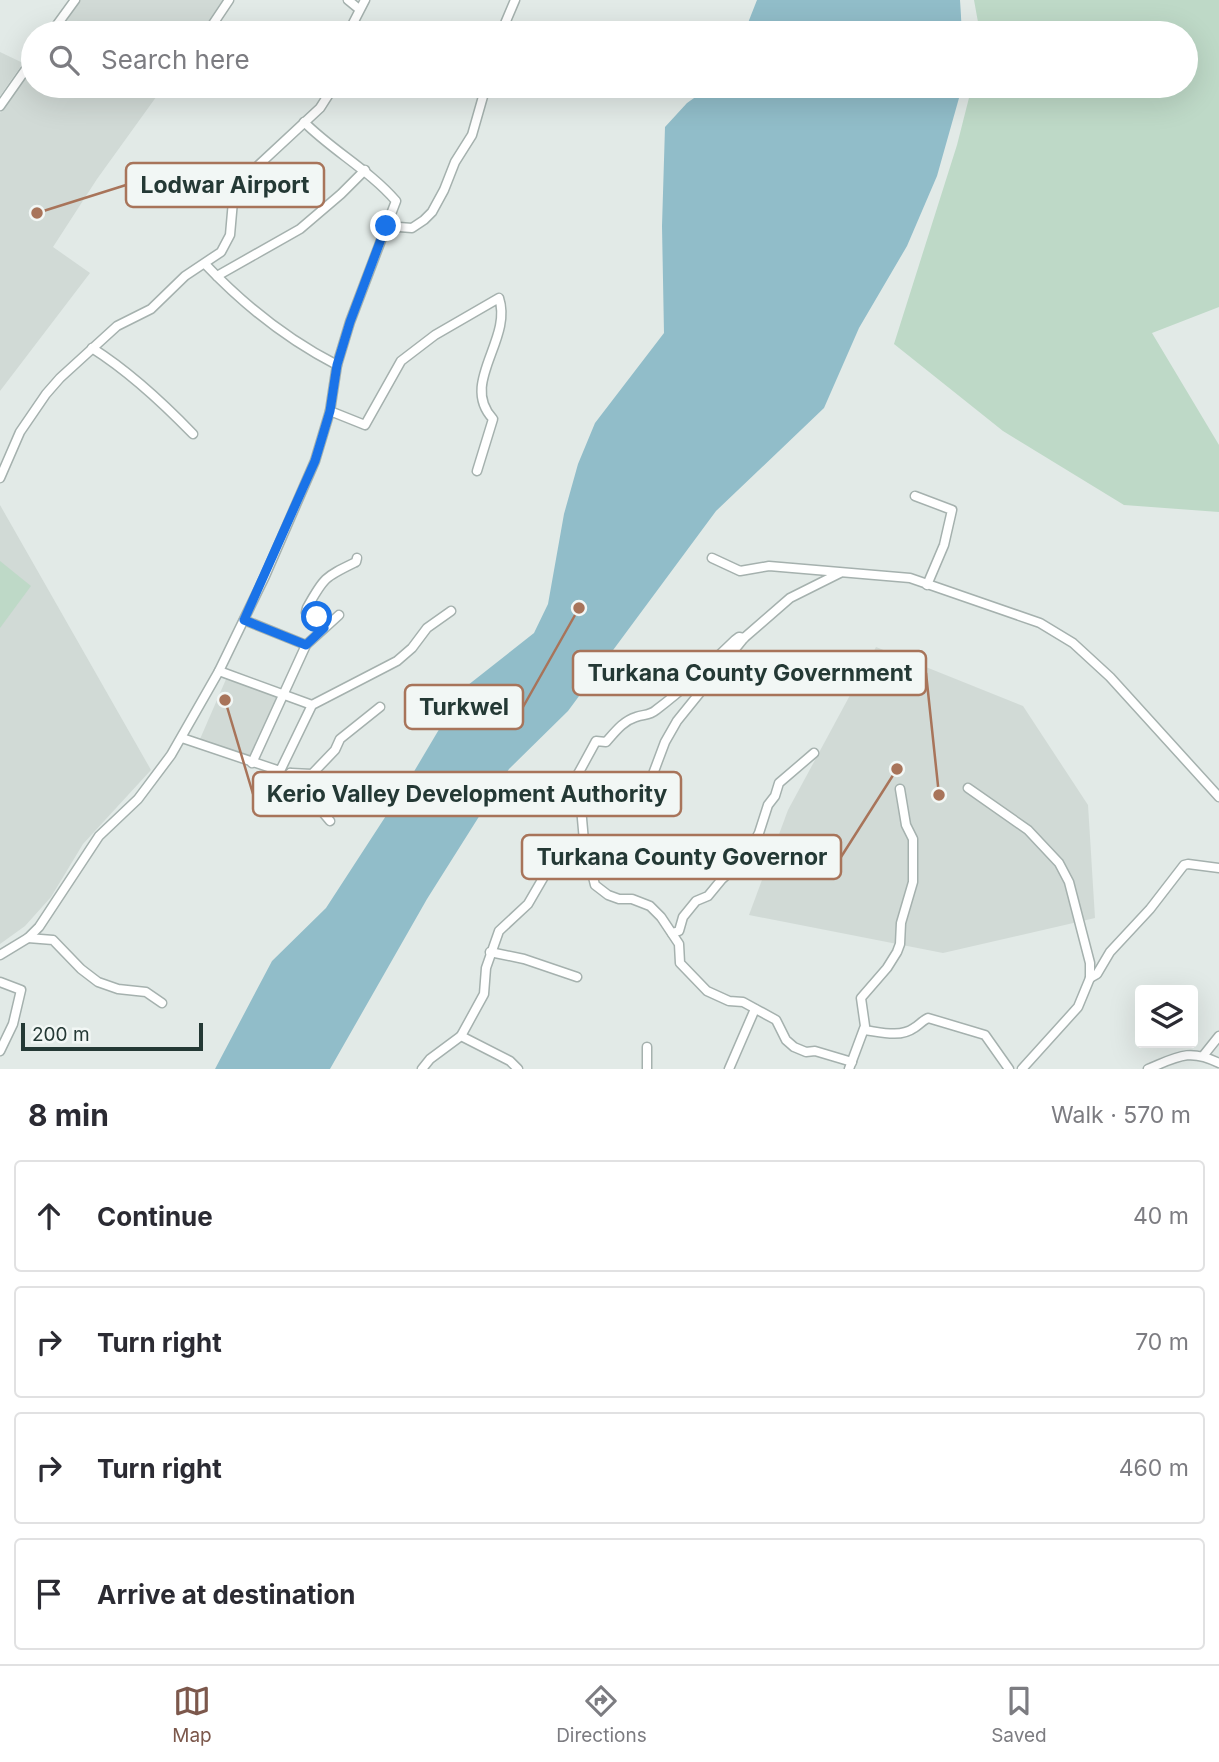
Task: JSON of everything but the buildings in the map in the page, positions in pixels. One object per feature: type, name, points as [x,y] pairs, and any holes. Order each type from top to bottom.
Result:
[{"type":"street","points":[[60,21],[75,0]]},
{"type":"street","points":[[215,21],[229,0]]},
{"type":"street","points":[[348,0],[359,9]]},
{"type":"street","points":[[354,21],[365,0]]},
{"type":"street","points":[[506,21],[515,0]]},
{"type":"street","points":[[0,106],[21,76]]},
{"type":"street","points":[[0,478],[20,432],[46,394],[117,326],[151,309],[186,276],[218,256],[230,235],[233,201],[249,174],[320,108],[326,98]]},
{"type":"street","points":[[386,226],[412,228],[432,212],[455,162],[472,135],[483,98]]},
{"type":"street","points":[[0,955],[28,938],[53,908],[99,836],[138,799],[182,738],[244,620],[315,461],[330,411],[337,365],[350,322],[396,201],[365,170],[332,147],[304,122]]},
{"type":"street","points":[[216,276],[300,229],[365,170]]},
{"type":"street","points":[[205,264],[253,309],[299,343],[337,365]]},
{"type":"street","points":[[330,411],[365,425],[401,362],[435,334],[499,298],[503,317],[480,394],[483,407],[493,419],[477,471]]},
{"type":"street","points":[[92,348],[129,373],[193,434]]},
{"type":"street","points":[[915,496],[952,510],[944,545],[927,585]]},
{"type":"street","points":[[324,628],[317,617],[306,612],[307,608],[324,580],[335,571],[356,562],[357,558]]},
{"type":"street","points":[[712,558],[740,571],[769,566],[910,578],[1040,624],[1073,643],[1140,707],[1219,797]]},
{"type":"street","points":[[653,774],[665,742],[677,721],[744,638],[790,598],[840,573]]},
{"type":"street","points":[[280,771],[312,705],[397,661],[412,648],[427,628],[451,611]]},
{"type":"street","points":[[252,763],[306,645],[339,615]]},
{"type":"street","points":[[244,620],[306,645]]},
{"type":"street","points":[[744,638],[735,640],[697,673],[686,687],[652,713],[626,721],[607,742],[596,741],[578,774],[584,841],[595,885],[608,895],[619,899],[632,899],[650,906],[662,917],[679,944],[680,963],[707,991],[729,1001],[743,1002],[776,1020],[786,1040],[794,1047],[806,1052],[816,1051],[851,1065],[864,1030],[865,1018],[861,998],[897,952],[912,881],[913,839],[906,825],[900,789]]},
{"type":"street","points":[[219,671],[312,705]]},
{"type":"street","points":[[182,738],[280,771],[312,774],[335,750],[341,738],[380,707]]},
{"type":"street","points":[[672,933],[679,931],[683,917],[696,901],[708,896],[722,879],[745,859],[779,783],[814,753]]},
{"type":"street","points":[[291,773],[330,821]]},
{"type":"street","points":[[968,788],[1028,830],[1050,851],[1065,872],[1090,963],[1090,978],[1074,1013],[1022,1069]]},
{"type":"street","points":[[422,1069],[430,1059],[461,1036],[484,994],[490,952],[499,931],[528,904],[553,861]]},
{"type":"street","points":[[1090,978],[1097,974],[1110,952],[1150,909],[1184,866],[1188,864],[1219,868]]},
{"type":"street","points":[[28,938],[53,940],[98,982],[118,989],[146,992],[162,1003]]},
{"type":"street","points":[[490,952],[524,959],[577,978]]},
{"type":"street","points":[[0,982],[21,990],[13,1024],[0,1051]]},
{"type":"street","points":[[729,1069],[755,1009]]},
{"type":"street","points":[[864,1030],[901,1033],[915,1028],[928,1018],[985,1035],[1009,1069]]},
{"type":"street","points":[[461,1036],[510,1061],[518,1069]]},
{"type":"street","points":[[1203,1056],[1219,1036]]},
{"type":"street","points":[[647,1047],[647,1069]]},
{"type":"street","points":[[1149,1069],[1190,1054],[1219,1063]]},
{"type":"shaded area","points":[[80,0],[226,0],[211,21],[65,21]]},
{"type":"shaded area","points":[[0,52],[21,62],[21,66],[0,96]]},
{"type":"shaded area","points":[[21,83],[21,98],[155,98],[97,179],[53,247],[90,273],[0,391],[0,113]]},
{"type":"shaded area","points":[[0,505],[151,770],[83,844],[51,897],[25,926],[0,944]]},
{"type":"shaded area","points":[[876,647],[1023,706],[1088,805],[1095,918],[943,953],[749,915],[788,810]]},
{"type":"shaded area","points":[[227,677],[281,696],[253,759],[200,739]]},
{"type":"green space","points":[[974,0],[1219,0],[1219,307],[1152,333],[1219,445],[1219,512],[1124,505],[1003,431],[894,344],[957,145],[969,98],[1198,98],[1198,21],[978,21]]},
{"type":"green space","points":[[0,561],[31,586],[0,628]]},
{"type":"water","points":[[757,0],[960,0],[961,21],[749,21]]},
{"type":"water","points":[[694,98],[959,98],[937,176],[907,246],[859,328],[824,408],[716,511],[568,711],[509,769],[427,899],[330,1069],[215,1069],[272,961],[326,908],[406,785],[463,689],[534,633],[548,604],[564,514],[578,464],[595,423],[664,333],[662,226],[665,127]]},
{"type":"place","name":"Lodwar Airport","points":[[37,213]]},
{"type":"place","name":"Turkwel","points":[[579,608]]},
{"type":"place","name":"Kerio Valley Development Authority","points":[[225,700]]},
{"type":"place","name":"Turkana County Governor","points":[[897,769]]},
{"type":"place","name":"Turkana County Government","points":[[939,795]]},
{"type":"route","points":[[317,617],[324,628],[306,645],[244,620],[315,461],[330,411],[337,365],[386,226]]}]
